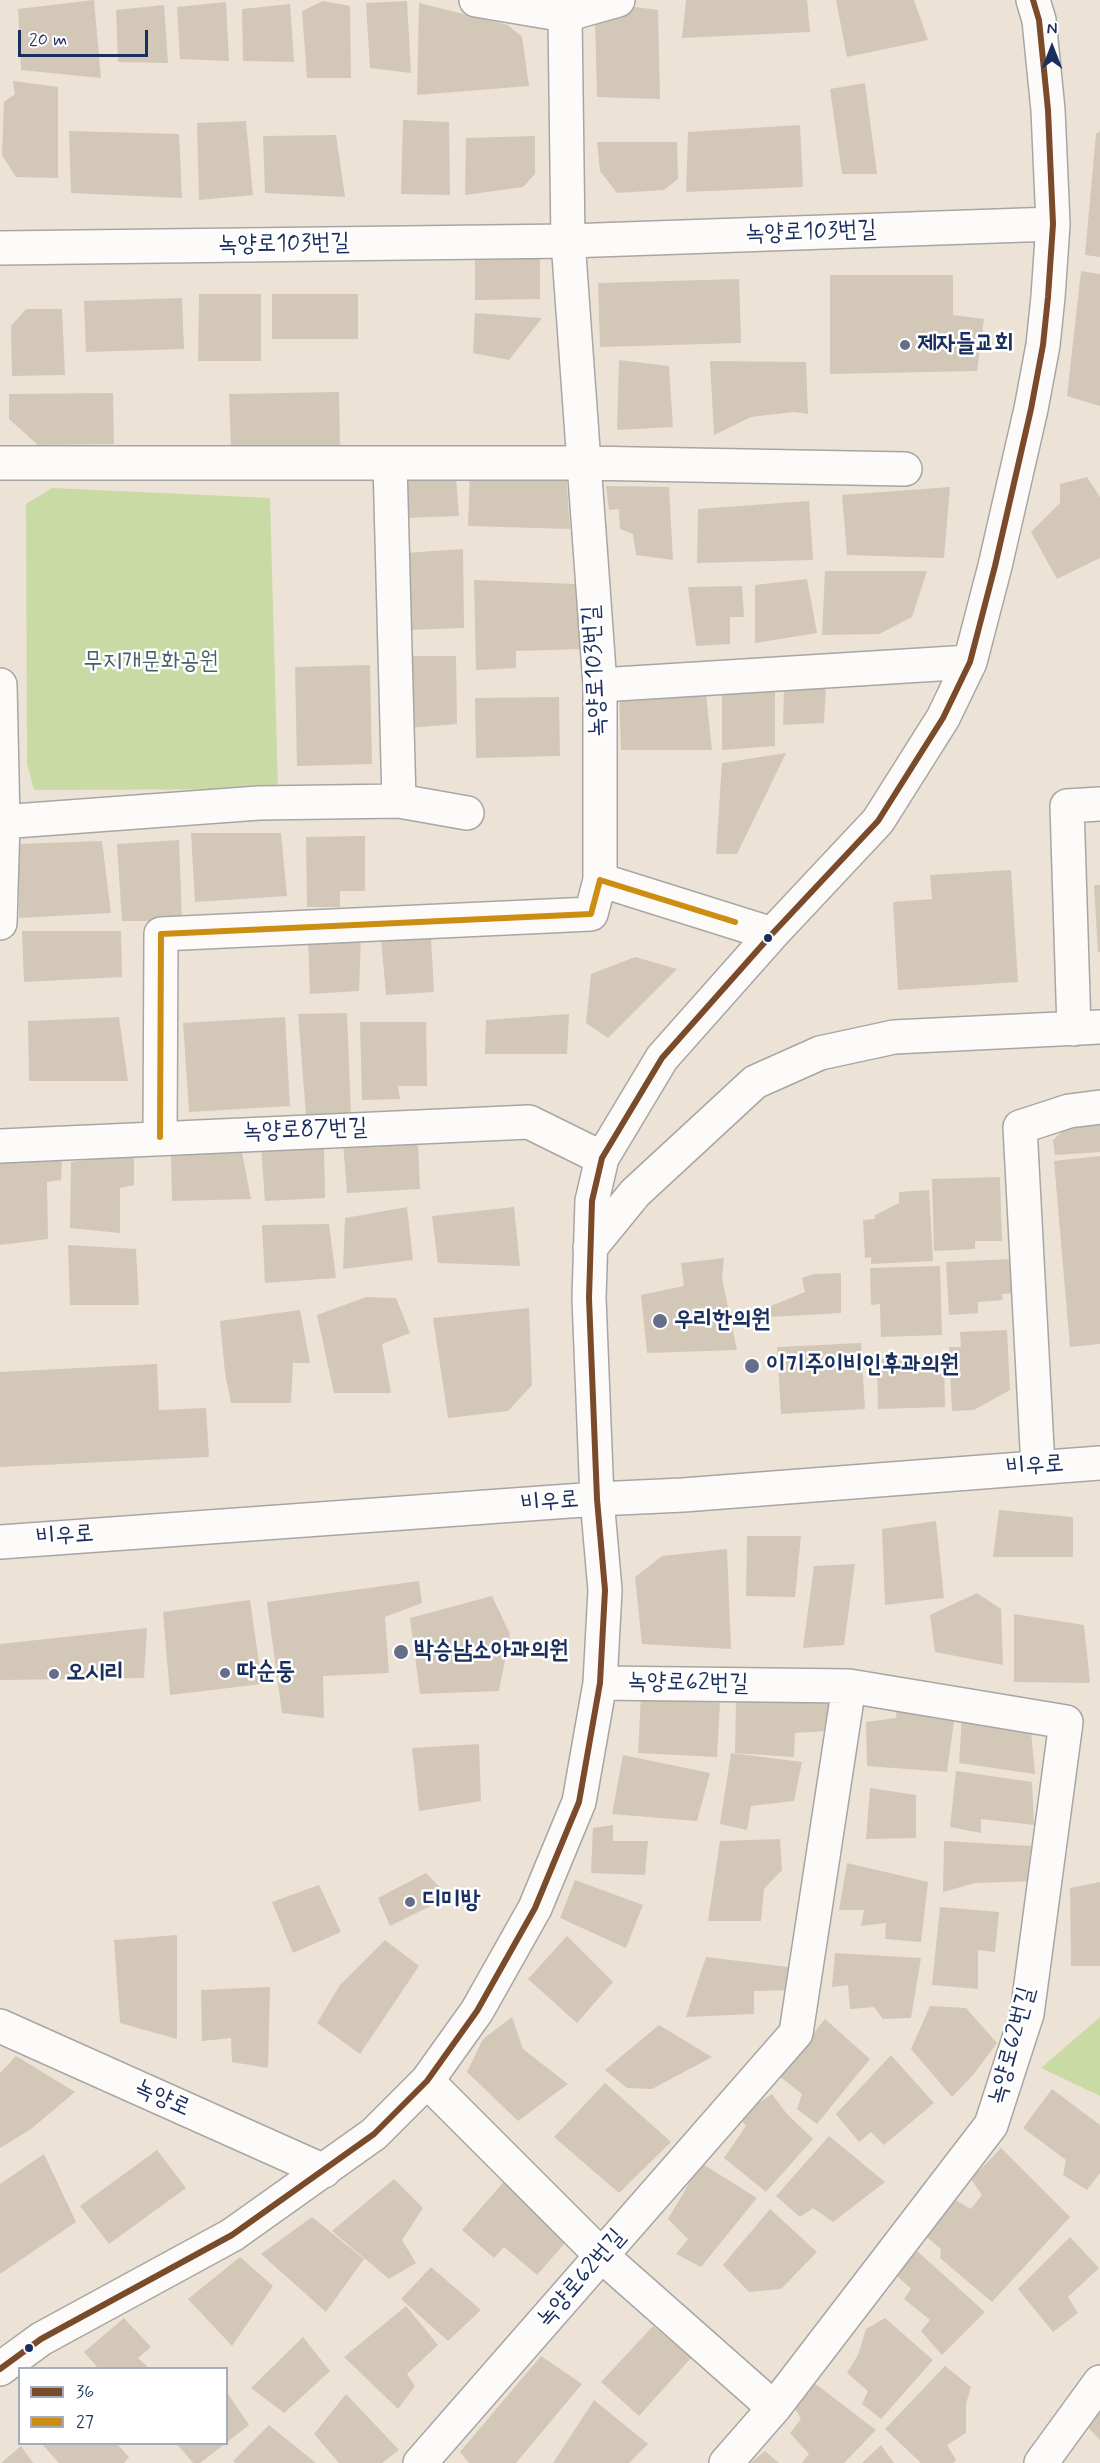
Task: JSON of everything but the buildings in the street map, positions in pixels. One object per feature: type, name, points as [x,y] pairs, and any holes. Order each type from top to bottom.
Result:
[{"type":"street","points":[[476,0],[565,15],[618,0]]},
{"type":"street","points":[[0,2369],[41,2339],[232,2235],[374,2134],[427,2081],[477,2012],[536,1908],[579,1802],[600,1683],[605,1590],[597,1499],[589,1298],[592,1201],[602,1158],[662,1058],[772,934],[878,821],[942,718],[970,662],[995,566],[1043,345],[1053,224],[1048,110],[1039,20],[1033,0]]},
{"type":"street","name":"녹양로103번길","points":[[565,15],[568,241],[600,685],[600,880]]},
{"type":"street","name":"녹양로103번길","points":[[0,248],[568,241],[1053,224]]},
{"type":"street","points":[[0,463],[583,463],[905,469]]},
{"type":"street","points":[[390,463],[399,801]]},
{"type":"street","points":[[600,685],[970,662]]},
{"type":"street","points":[[0,685],[2,822],[0,923]]},
{"type":"street","points":[[2,822],[259,803],[399,801],[467,813]]},
{"type":"street","points":[[590,1248],[635,1192],[755,1082],[820,1053],[894,1037],[1087,1028],[1067,806],[1100,804]]},
{"type":"street","points":[[160,1137],[161,934],[591,914],[600,880],[772,934]]},
{"type":"street","points":[[1038,1467],[1020,1127],[1069,1111],[1100,1107]]},
{"type":"street","name":"녹양로87번길","points":[[0,1146],[528,1122],[602,1158]]},
{"type":"street","name":"비우로","points":[[0,1542],[597,1499],[683,1495],[1100,1463]]},
{"type":"street","name":"녹양로62번길","points":[[600,1683],[849,1686],[1066,1722],[1027,2014],[991,2125],[774,2408],[726,2463]]},
{"type":"street","name":"녹양로62번길","points":[[420,2463],[796,2032],[849,1686]]},
{"type":"street","name":"녹양로","points":[[4,2033],[324,2171]]},
{"type":"street","points":[[427,2081],[602,2256],[774,2408]]},
{"type":"street","points":[[1041,2463],[1100,2382]]},
{"type":"green space","name":"무지개문화공원","points":[[52,488],[270,498],[278,789],[34,790],[27,763],[26,504]]},
{"type":"green space","points":[[1100,2017],[1100,2096],[1041,2068]]},
{"type":"transit line","name":"36","points":[[0,2369],[41,2339],[232,2235],[374,2134],[427,2081],[477,2011],[535,1908],[579,1802],[600,1683],[605,1590],[597,1499],[589,1298],[592,1201],[602,1158],[662,1058],[772,934],[878,821],[943,718],[970,662],[995,566],[1031,409],[1043,345],[1048,297],[1053,224],[1048,110],[1039,20],[1033,0]]},
{"type":"transit line","name":"27","points":[[160,1137],[161,934],[591,914],[600,880],[735,922]]},
{"type":"place","name":"제자들교회","points":[[905,345]]},
{"type":"place","name":"우리한의원","points":[[660,1321]]},
{"type":"place","name":"이기주이비인후과의원","points":[[752,1366]]},
{"type":"place","name":"박승남소아과의원","points":[[401,1652]]},
{"type":"place","name":"따순둥","points":[[225,1673]]},
{"type":"place","name":"오시리","points":[[54,1674]]},
{"type":"place","name":"디미방","points":[[410,1902]]}]
